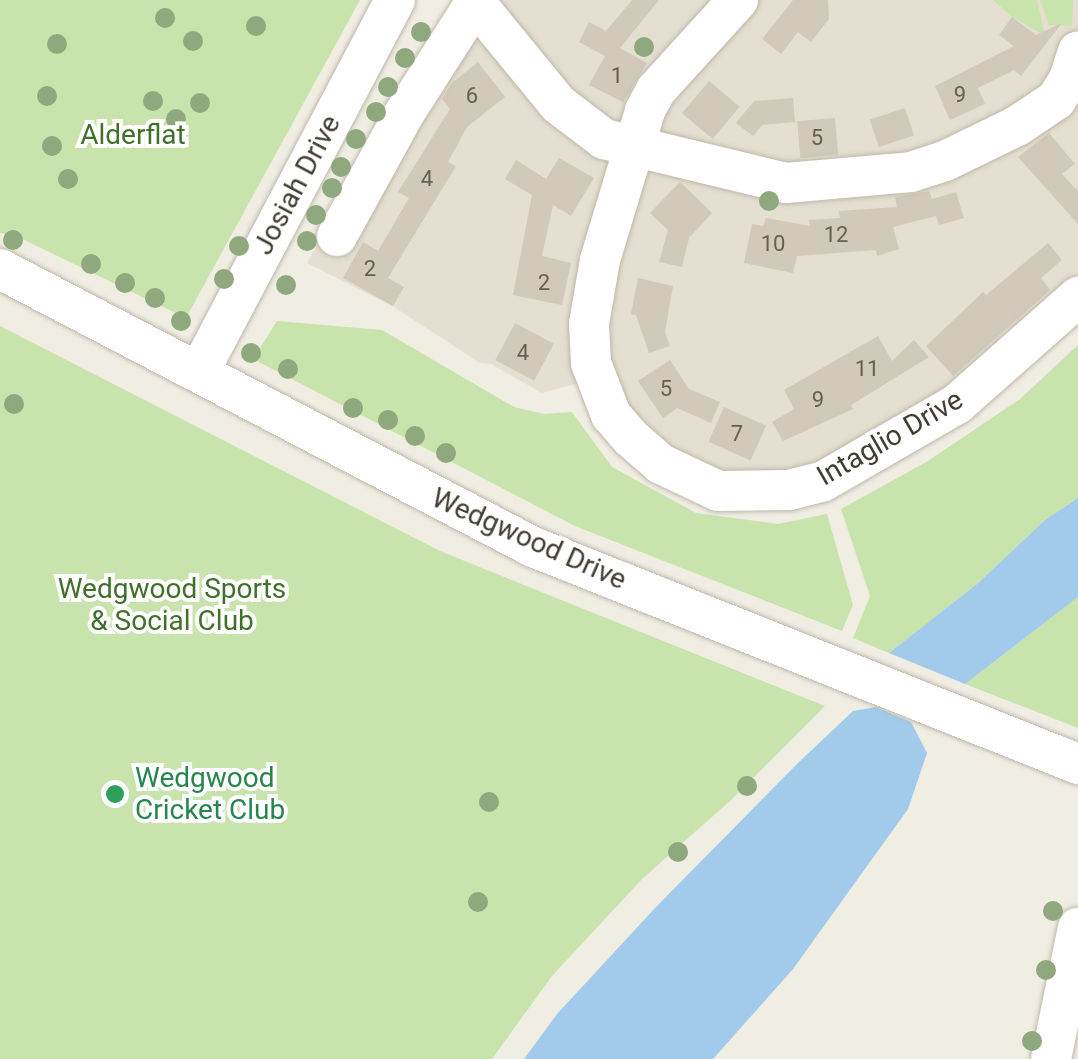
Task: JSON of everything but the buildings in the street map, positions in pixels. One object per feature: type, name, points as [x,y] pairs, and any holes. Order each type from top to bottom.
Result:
[{"type":"street","name":"Josiah Drive","points":[[200,370],[394,0]]},
{"type":"street","name":"Intaglio Drive","points":[[738,0],[656,90],[634,147],[600,260],[590,324],[590,363],[612,416],[630,438],[661,464],[718,492],[789,490],[822,482],[958,404],[1078,297]]},
{"type":"street","points":[[338,236],[404,114],[475,1],[558,104],[604,139],[786,183],[894,174],[945,161],[1018,126],[1067,111],[1069,80],[1078,51]]},
{"type":"street","name":"Wedgwood Drive","points":[[0,269],[200,370],[532,547],[1078,764]]},
{"type":"street","points":[[1052,1059],[1078,928]]},
{"type":"shaded area","points":[[455,0],[1078,0],[1078,274],[965,378],[790,479],[687,467],[582,382],[542,393],[491,364],[480,363],[394,307],[307,263]]},
{"type":"green space","name":"Alderflat","points":[[0,0],[360,0],[186,318],[18,237],[0,233]]},
{"type":"green space","points":[[993,0],[1037,0],[1045,36],[1012,17]]},
{"type":"green space","points":[[1040,0],[1073,0],[1072,26],[1049,25]]},
{"type":"green space","points":[[277,321],[382,330],[514,407],[544,414],[572,412],[612,467],[696,513],[778,524],[827,514],[853,605],[842,631],[575,526],[253,359]]},
{"type":"green space","name":"Wedgwood Sports & Social Club","points":[[0,326],[440,551],[825,706],[731,800],[642,879],[552,976],[492,1059],[0,1059]]},
{"type":"green space","points":[[1078,345],[1078,498],[1045,520],[977,584],[889,653],[853,638],[870,596],[841,509],[928,461],[1020,399]]},
{"type":"green space","points":[[1078,597],[1078,728],[965,684]]},
{"type":"water","points":[[1078,498],[1078,597],[965,684],[889,653],[977,584],[1045,520]]},
{"type":"water","points":[[876,707],[911,722],[927,753],[908,809],[793,969],[713,1059],[524,1059],[557,1014],[656,907],[798,763],[853,711]]},
{"type":"place","name":"Wedgwood Cricket Club","points":[[115,794]]}]
